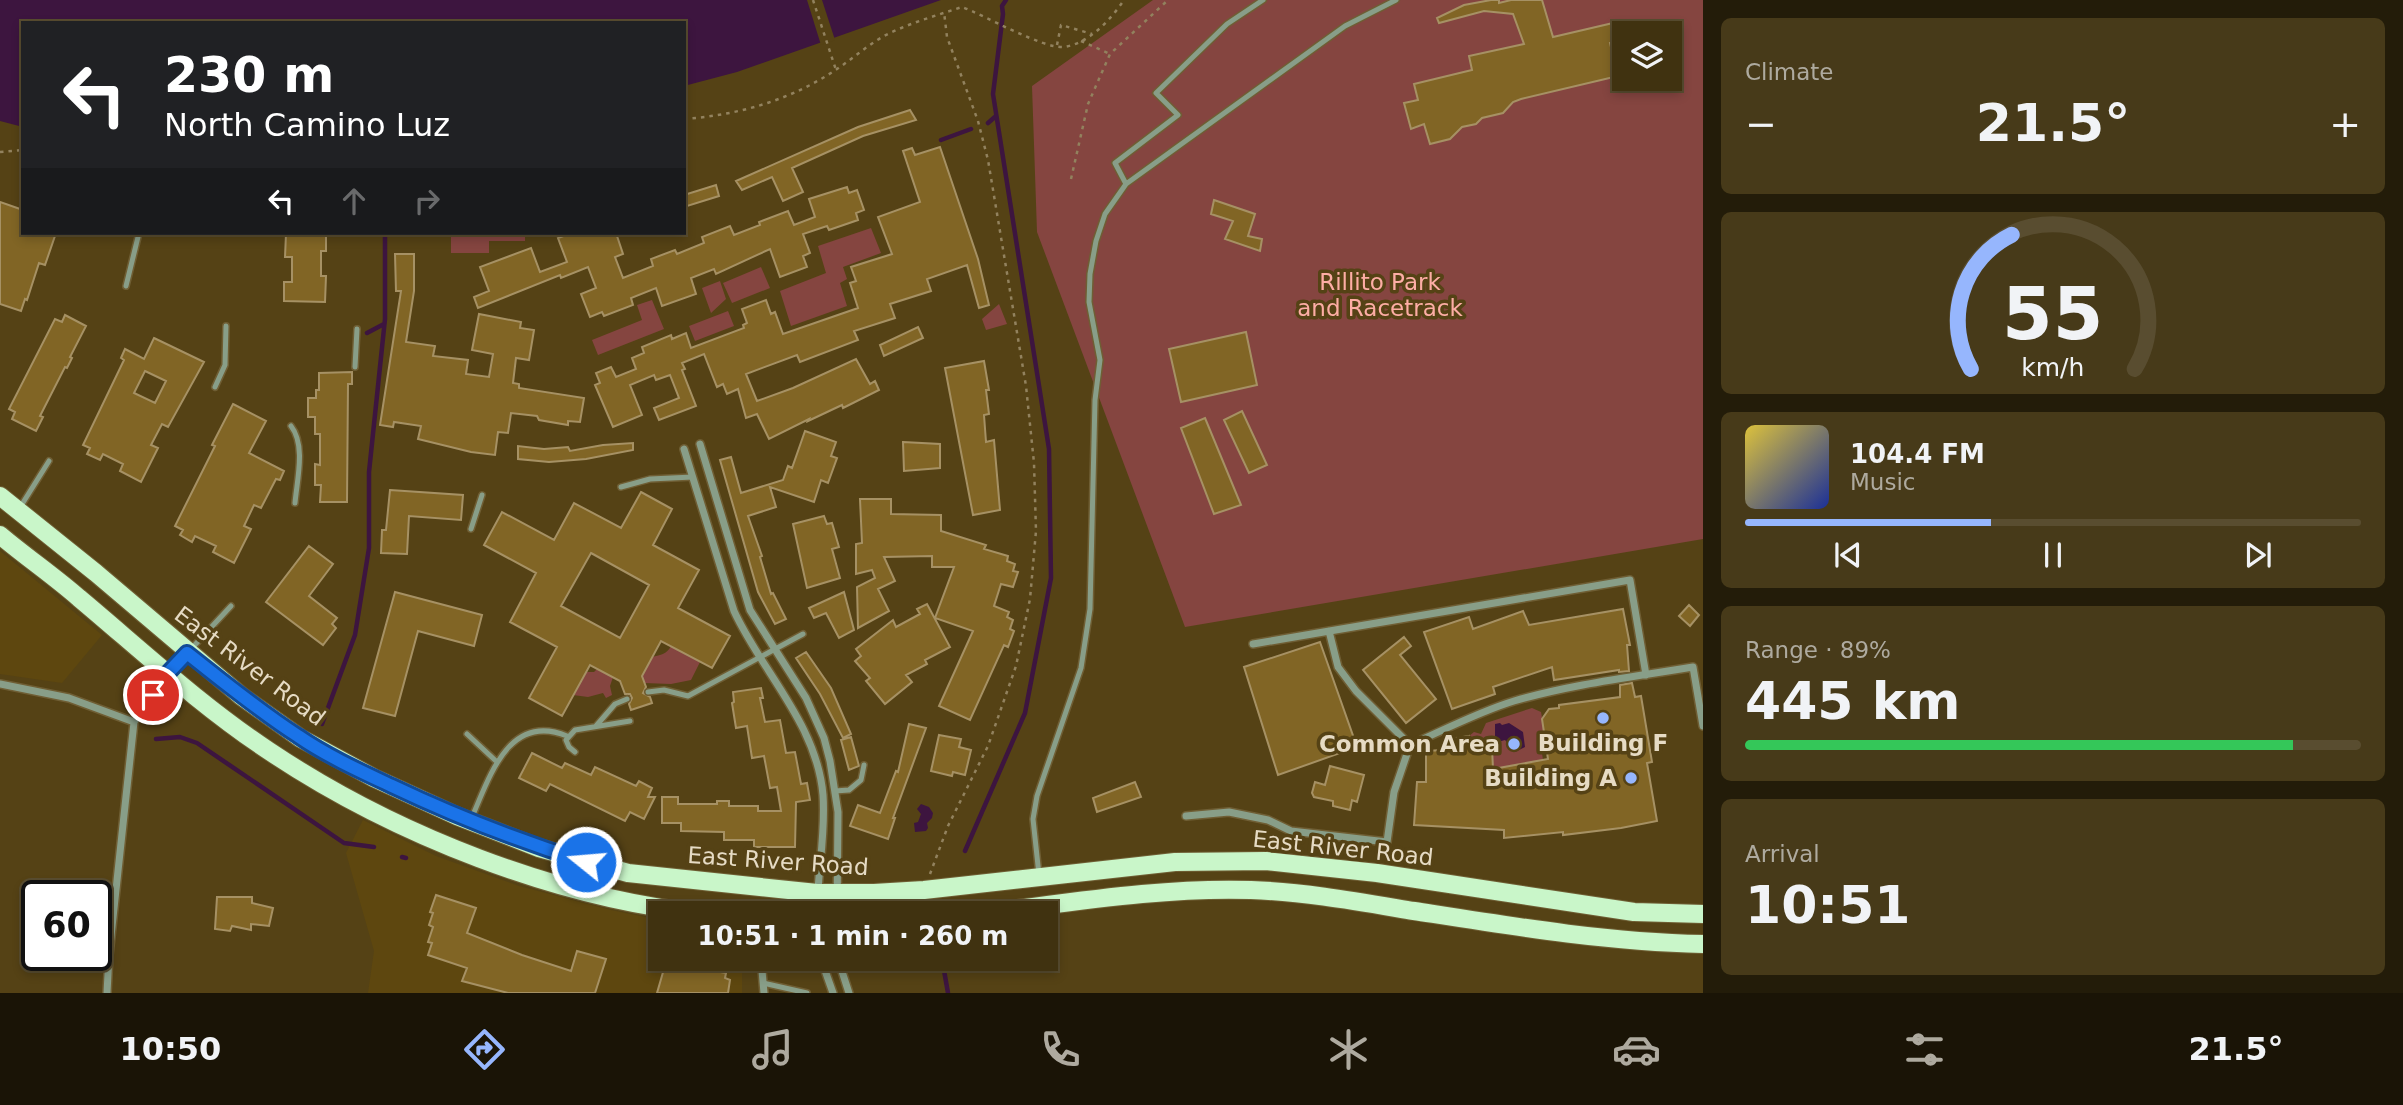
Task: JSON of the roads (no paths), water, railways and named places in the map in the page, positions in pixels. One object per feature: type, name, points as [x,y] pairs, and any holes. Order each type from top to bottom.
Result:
[{"type":"main road","name":"East River Road","points":[[0,496],[96,573],[187,653],[300,738],[374,778],[470,822],[539,848],[628,873],[817,893],[874,893],[924,890],[1175,862],[1266,861],[1364,871],[1634,912],[1703,914]]},
{"type":"main road","points":[[0,536],[168,673],[268,751],[302,772],[412,831],[514,871],[648,905]]},
{"type":"main road","points":[[1058,905],[1181,891],[1251,890],[1319,896],[1581,935],[1703,944]]},
{"type":"street","points":[[700,444],[750,610],[817,720],[830,761],[838,812],[838,901]]},
{"type":"street","points":[[684,449],[734,611],[744,632],[794,710],[818,771],[823,792],[824,836],[817,901]]},
{"type":"street","points":[[1253,644],[1630,580],[1646,675]]},
{"type":"street","points":[[1329,631],[1338,667],[1356,691],[1410,746]]},
{"type":"street","points":[[107,993],[134,722],[168,673],[187,653]]},
{"type":"street","points":[[1186,816],[1229,812],[1268,820],[1291,831],[1387,842],[1394,792],[1410,746],[1469,718],[1511,702],[1578,685],[1693,667],[1703,726]]},
{"type":"street","points":[[0,684],[69,698],[134,722]]},
{"type":"street","points":[[762,971],[764,993]]},
{"type":"street","points":[[825,971],[833,993]]},
{"type":"street","points":[[842,971],[849,993]]},
{"type":"lane","points":[[1126,184],[1115,163],[1178,115],[1156,93],[1227,24],[1263,0]]},
{"type":"lane","points":[[1039,876],[1033,819],[1037,796],[1081,668],[1090,609],[1096,400],[1100,360],[1089,302],[1090,274],[1096,241],[1105,214],[1126,184],[1345,26],[1387,1],[1396,0]]},
{"type":"lane","points":[[126,286],[138,237]]},
{"type":"lane","points":[[215,387],[225,365],[226,326]]},
{"type":"lane","points":[[355,367],[358,328]]},
{"type":"lane","points":[[291,426],[297,433],[299,446],[295,503]]},
{"type":"lane","points":[[18,512],[49,461]]},
{"type":"lane","points":[[621,487],[650,479],[693,477]]},
{"type":"lane","points":[[471,529],[482,495]]},
{"type":"lane","points":[[187,653],[232,606]]},
{"type":"lane","points":[[648,692],[664,690],[688,696],[803,634]]},
{"type":"lane","points":[[596,726],[615,704],[627,699]]},
{"type":"lane","points":[[567,736],[575,730],[630,721]]},
{"type":"lane","points":[[470,822],[496,762],[516,740],[551,730],[567,736]]},
{"type":"lane","points":[[467,734],[496,762]]},
{"type":"lane","points":[[567,736],[567,743],[575,752]]},
{"type":"lane","points":[[835,791],[849,790],[861,780],[864,765]]},
{"type":"lane","points":[[763,983],[807,993]]},
{"type":"waterway","points":[[965,851],[1025,713],[1051,578],[1049,449],[993,94],[1002,6],[1006,0]]},
{"type":"waterway","points":[[988,123],[996,116]]},
{"type":"waterway","points":[[941,140],[971,129]]},
{"type":"waterway","points":[[322,724],[355,635],[369,548],[369,472],[385,319],[385,235]]},
{"type":"waterway","points":[[367,333],[384,324]]},
{"type":"waterway","points":[[156,739],[180,737],[197,743],[344,843],[374,847]]},
{"type":"waterway","points":[[402,857],[406,858]]},
{"type":"waterway","points":[[944,971],[948,993]]},
{"type":"place","name":"Building F","points":[[1603,718]]},
{"type":"place","name":"Common Area","points":[[1514,744]]},
{"type":"place","name":"Building A","points":[[1631,778]]},
{"type":"park label","name":"Rillito Park and Racetrack","points":[[1380,295]]}]
